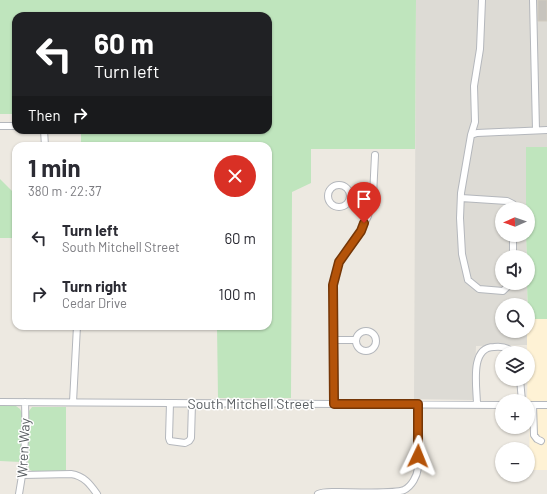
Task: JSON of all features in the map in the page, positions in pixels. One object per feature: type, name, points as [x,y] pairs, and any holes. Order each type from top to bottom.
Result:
[{"type":"street","points":[[482,0],[480,49],[474,86],[475,122],[471,135],[461,198],[460,218],[462,254],[468,280],[479,289],[504,290]]},
{"type":"street","points":[[533,0],[536,130]]},
{"type":"street","points":[[0,126],[12,126]]},
{"type":"street","points":[[471,135],[477,133],[547,130]]},
{"type":"street","points":[[334,404],[333,285],[336,270],[343,255],[361,231],[368,216],[372,200],[375,155]]},
{"type":"street","points":[[350,198],[372,200]]},
{"type":"street","points":[[461,198],[509,202]]},
{"type":"street","points":[[73,402],[77,330]]},
{"type":"street","points":[[334,340],[356,340]]},
{"type":"street","points":[[477,405],[476,372],[478,357],[481,351],[486,348],[495,348]]},
{"type":"street","name":"South Mitchell Street","points":[[0,402],[495,405]]},
{"type":"street","name":"Wren Way","points":[[19,494],[23,475],[26,436],[25,402]]},
{"type":"street","points":[[170,403],[170,441],[185,443],[190,441],[191,438],[192,403]]},
{"type":"street","points":[[318,494],[332,492],[395,492],[406,489],[414,480],[418,468],[418,404]]},
{"type":"street","points":[[535,405],[547,405]]},
{"type":"street","points":[[534,434],[537,439],[541,441]]},
{"type":"street","points":[[23,475],[76,475],[86,481],[97,494]]},
{"type":"shaded area","points":[[416,0],[547,0],[547,147],[526,147],[526,202],[495,202],[495,242],[526,242],[527,250],[495,250],[495,290],[527,290],[527,298],[495,298],[495,338],[527,338],[527,345],[476,346],[474,400],[414,399]]},
{"type":"shaded area","points":[[535,319],[547,319],[547,401],[535,401],[535,394],[527,394],[527,386],[535,386],[535,346],[527,346],[527,338],[535,338]]},
{"type":"shaded area","points":[[535,408],[547,408],[547,470],[535,470],[535,442],[529,442],[530,434],[535,434]]},
{"type":"green space","points":[[0,0],[416,0],[415,149],[311,149],[311,183],[292,192],[291,398],[218,398],[217,330],[272,330],[272,142],[81,142],[81,134],[272,134],[272,12],[12,12],[12,114],[0,114]]},
{"type":"green space","points":[[526,147],[547,147],[547,319],[535,319],[535,298],[527,298],[527,290],[535,290],[535,250],[527,250],[526,242],[535,242],[535,202],[526,202]]},
{"type":"green space","points":[[0,179],[12,191],[12,238],[0,238]]},
{"type":"green space","points":[[0,406],[16,406],[22,413],[21,462],[0,461]]},
{"type":"green space","points":[[32,407],[66,407],[66,471],[34,472],[30,470],[28,465],[29,411]]},
{"type":"building","points":[[538,0],[547,0],[547,21],[538,21]]},
{"type":"route","points":[[364,223],[361,231],[339,262],[333,285],[334,404],[418,404],[418,456]]}]
